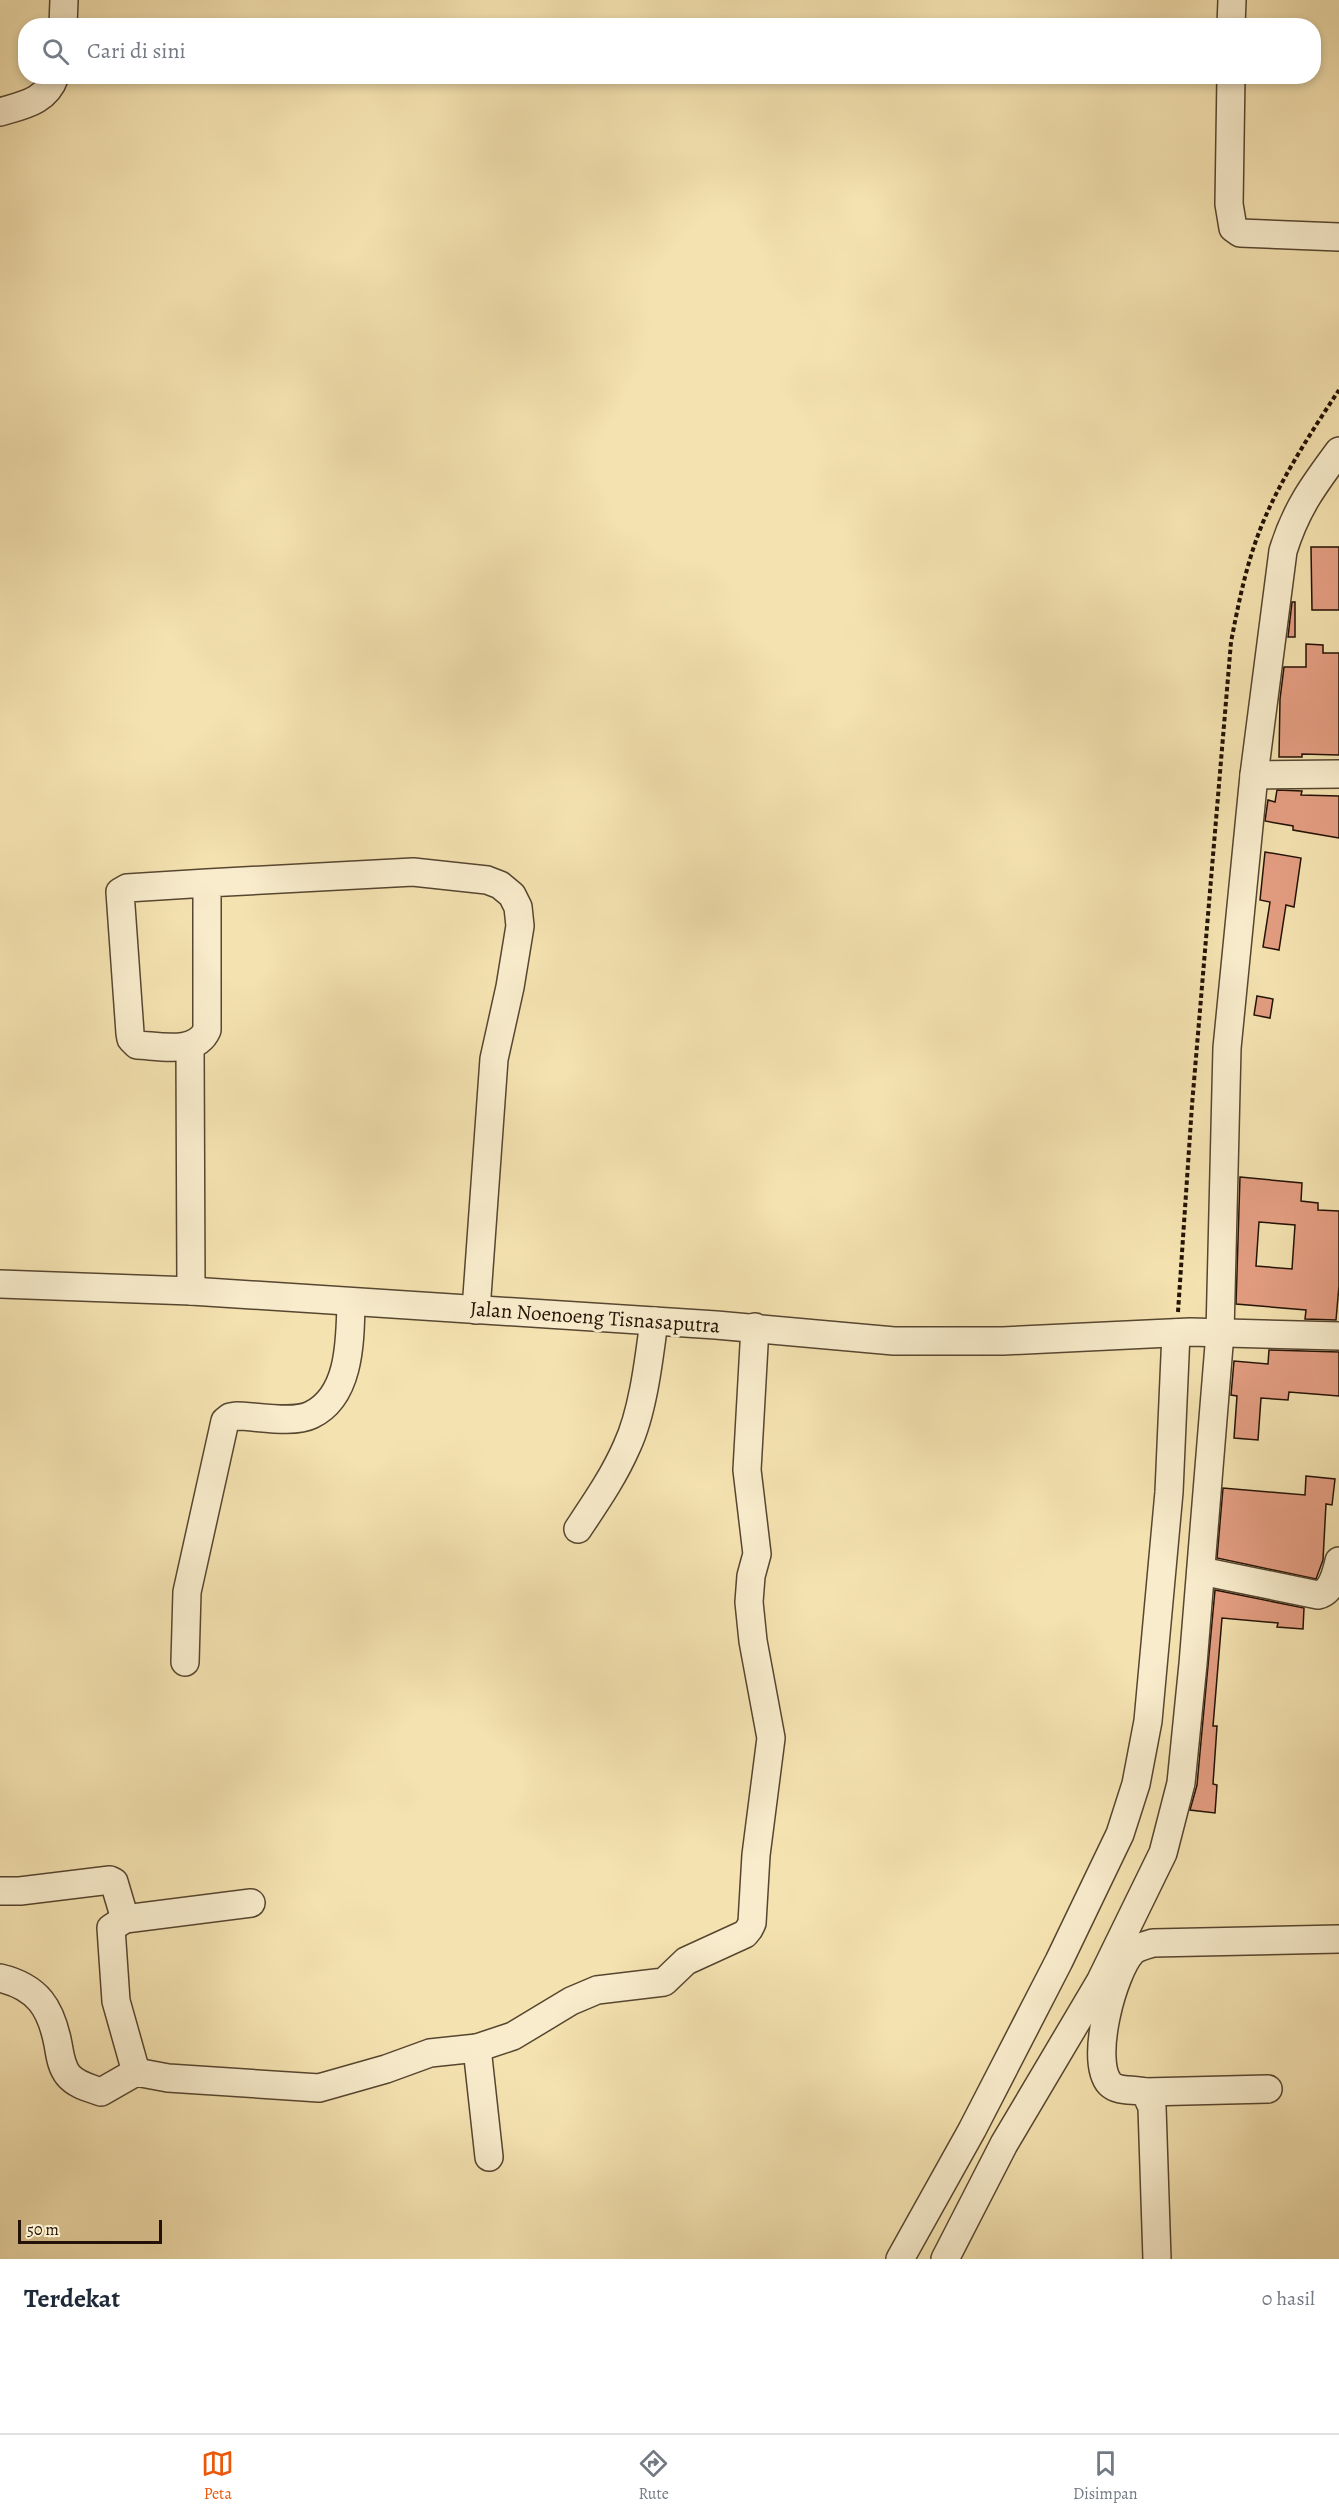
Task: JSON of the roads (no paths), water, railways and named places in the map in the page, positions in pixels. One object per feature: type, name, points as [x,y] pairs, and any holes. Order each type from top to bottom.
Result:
[{"type":"street","points":[[63,18],[64,0]]},
{"type":"street","points":[[1231,18],[1232,0]]},
{"type":"street","points":[[0,112],[34,102],[44,95],[50,84]]},
{"type":"street","points":[[1231,84],[1229,204],[1233,228],[1240,233],[1339,237]]},
{"type":"street","points":[[900,2259],[972,2130],[1059,1961],[1120,1834],[1136,1784],[1148,1721],[1169,1492],[1199,1333],[1254,775],[1283,551],[1290,525],[1303,499],[1339,451]]},
{"type":"street","points":[[1254,775],[1339,774]]},
{"type":"street","points":[[207,883],[207,1030],[201,1042],[190,1047],[137,1045],[131,1039],[119,899],[120,892],[127,888],[207,883],[413,872],[487,880],[500,885],[512,895],[519,907],[520,926],[510,987],[494,1059],[476,1310]]},
{"type":"street","points":[[190,1047],[191,1291]]},
{"type":"street","name":"Jalan Noenoeng Tisnasaputra","points":[[0,1284],[191,1291],[755,1327],[894,1341],[1003,1341],[1199,1333],[1339,1336]]},
{"type":"street","points":[[185,1662],[187,1592],[225,1421],[236,1416],[279,1419],[310,1416],[324,1405],[335,1391],[344,1373],[350,1345],[351,1302]]},
{"type":"street","points":[[578,1530],[608,1484],[628,1444],[646,1381],[654,1321]]},
{"type":"street","points":[[0,1978],[11,1981],[46,2004],[55,2026],[63,2066],[69,2077],[79,2084],[101,2092],[136,2072],[168,2078],[318,2088],[386,2069],[430,2053],[477,2048],[513,2036],[571,2001],[597,1990],[664,1982],[686,1961],[744,1934],[752,1923],[756,1855],[771,1738],[753,1641],[749,1602],[751,1576],[757,1554],[747,1470],[755,1327]]},
{"type":"street","points":[[945,2259],[1004,2144],[1100,1982],[1163,1853],[1181,1783],[1201,1571],[1199,1333]]},
{"type":"street","points":[[1201,1571],[1318,1595],[1325,1593],[1329,1588],[1339,1561]]},
{"type":"street","points":[[0,1891],[20,1891],[110,1880],[114,1882],[125,1918]]},
{"type":"street","points":[[136,2072],[116,2001],[111,1928],[125,1918],[251,1903]]},
{"type":"street","points":[[1268,2090],[1145,2092],[1114,2087],[1105,2076],[1104,2029],[1121,1970],[1132,1952],[1153,1943],[1339,1939]]},
{"type":"street","points":[[477,2048],[489,2157]]},
{"type":"street","points":[[1145,2092],[1149,2098],[1153,2116],[1157,2259]]}]
